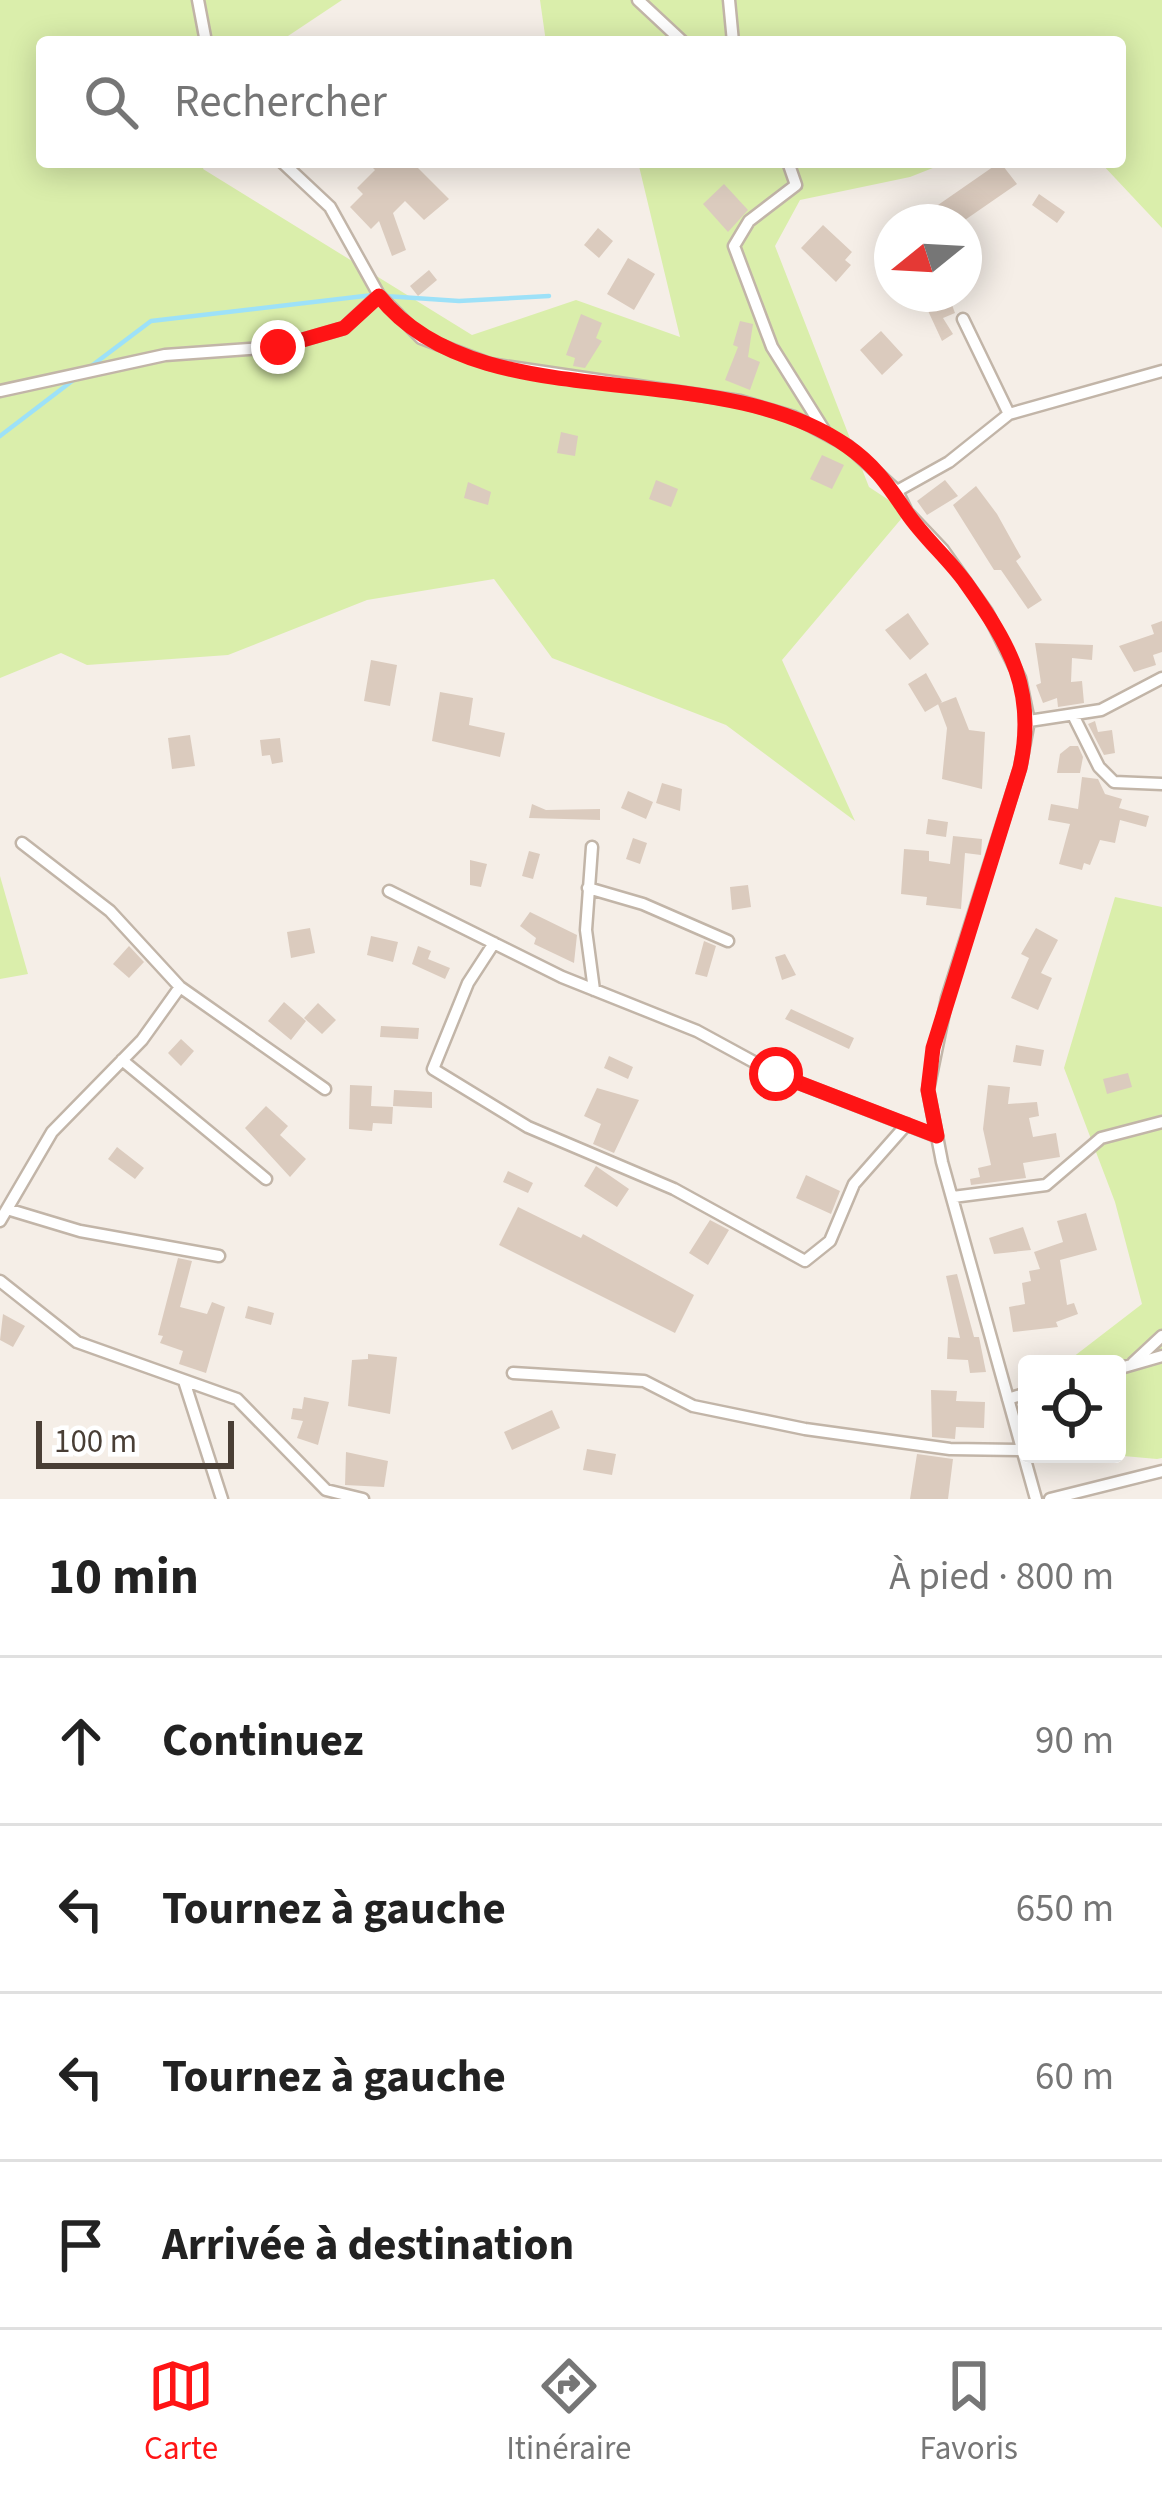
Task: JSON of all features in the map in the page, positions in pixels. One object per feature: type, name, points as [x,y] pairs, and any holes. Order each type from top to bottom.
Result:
[{"type":"street","points":[[198,0],[205,36]]},
{"type":"street","points":[[638,0],[676,36]]},
{"type":"street","points":[[729,0],[732,36]]},
{"type":"street","points":[[288,168],[330,207],[379,296],[421,338],[490,364],[740,401],[826,433]]},
{"type":"street","points":[[790,168],[796,185],[749,221],[734,246],[772,347],[826,433],[897,491],[907,512],[943,550],[986,612],[1020,678],[1029,721],[1020,768],[933,1048],[928,1090],[1018,1433]]},
{"type":"street","points":[[0,391],[165,355],[278,347],[344,328],[379,296]]},
{"type":"street","points":[[962,319],[1009,414]]},
{"type":"street","points":[[897,491],[949,462],[1009,414],[1162,371]]},
{"type":"street","points":[[1029,721],[1101,710],[1162,678]]},
{"type":"street","points":[[1073,715],[1100,767],[1114,782],[1162,784]]},
{"type":"street","points":[[22,843],[110,911],[179,987],[325,1089]]},
{"type":"street","points":[[592,847],[586,930],[595,990]]},
{"type":"street","points":[[589,888],[643,904],[728,941]]},
{"type":"street","points":[[389,891],[595,990],[697,1031],[776,1074],[937,1136]]},
{"type":"street","points":[[494,943],[468,982],[433,1069],[529,1127],[674,1190],[805,1262],[830,1241],[854,1184],[907,1124]]},
{"type":"street","points":[[179,987],[122,1060],[52,1132],[4,1215],[219,1256]]},
{"type":"street","points":[[122,1060],[266,1179]]},
{"type":"street","points":[[953,1197],[1046,1185],[1101,1138],[1162,1122]]},
{"type":"street","points":[[0,1281],[77,1342],[237,1399],[325,1494],[363,1499]]},
{"type":"street","points":[[1131,1365],[1162,1336]]},
{"type":"street","points":[[1126,1366],[1162,1356]]},
{"type":"street","points":[[513,1373],[644,1382],[693,1406],[805,1429],[950,1449],[1018,1450]]},
{"type":"street","points":[[184,1381],[221,1499]]},
{"type":"street","points":[[1008,1399],[1018,1396]]},
{"type":"street","points":[[1026,1463],[1036,1499]]},
{"type":"street","points":[[1050,1499],[1162,1471]]},
{"type":"green space","points":[[0,0],[342,0],[288,36],[36,36],[36,168],[203,168],[472,335],[576,300],[680,337],[639,168],[933,168],[800,200],[775,246],[869,487],[907,512],[782,660],[855,821],[726,725],[552,658],[494,579],[367,600],[228,655],[87,665],[61,653],[0,678]]},
{"type":"green space","points":[[540,0],[1162,0],[1162,228],[1106,168],[1126,168],[1126,36],[545,36]]},
{"type":"green space","points":[[0,876],[28,974],[0,979]]},
{"type":"green space","points":[[1115,897],[1162,907],[1162,1458],[1126,1456],[1126,1355],[1076,1355],[1142,1304],[1115,1202],[1064,1068]]},
{"type":"building","points":[[418,168],[449,199],[424,220],[405,201],[393,213],[406,250],[392,256],[379,221],[371,229],[350,207],[363,194],[357,188],[375,170]]},
{"type":"building","points":[[991,168],[1005,168],[1017,184],[982,208],[982,204],[939,204]]},
{"type":"building","points":[[724,184],[748,210],[728,232],[703,204]]},
{"type":"building","points":[[1039,194],[1065,212],[1057,223],[1032,205]]},
{"type":"building","points":[[823,225],[852,252],[845,260],[851,265],[836,282],[801,248]]},
{"type":"building","points":[[598,228],[613,241],[599,258],[584,245]]},
{"type":"building","points":[[628,258],[655,274],[634,310],[607,294]]},
{"type":"building","points":[[429,270],[437,280],[418,296],[410,286]]},
{"type":"building","points":[[929,312],[955,312],[943,318],[953,334],[942,341]]},
{"type":"building","points":[[581,314],[602,323],[596,338],[602,341],[585,368],[573,366],[575,358],[566,355]]},
{"type":"building","points":[[740,321],[753,324],[748,357],[760,362],[750,390],[725,380],[738,347],[733,345]]},
{"type":"building","points":[[881,331],[903,355],[882,375],[860,350]]},
{"type":"building","points":[[561,432],[578,436],[575,456],[557,453]]},
{"type":"building","points":[[822,455],[844,465],[832,489],[810,479]]},
{"type":"building","points":[[656,480],[678,489],[671,507],[649,499]]},
{"type":"building","points":[[945,480],[958,496],[927,515],[917,501]]},
{"type":"building","points":[[468,482],[491,492],[488,505],[464,498]]},
{"type":"building","points":[[976,486],[997,514],[1021,557],[1016,561],[1042,600],[1028,609],[1001,570],[994,570],[953,505]]},
{"type":"building","points":[[908,613],[929,644],[910,660],[885,630]]},
{"type":"building","points":[[1162,621],[1162,652],[1153,655],[1156,665],[1134,672],[1119,646],[1154,634],[1151,625]]},
{"type":"building","points":[[1035,643],[1093,645],[1092,660],[1072,658],[1071,682],[1082,681],[1084,703],[1058,707],[1057,698],[1043,703],[1036,685],[1041,683]]},
{"type":"building","points":[[371,660],[397,665],[390,706],[364,701]]},
{"type":"building","points":[[926,673],[942,702],[925,712],[908,684]]},
{"type":"building","points":[[440,692],[473,698],[469,725],[505,733],[500,757],[432,741]]},
{"type":"building","points":[[956,697],[969,730],[985,732],[982,789],[942,779],[947,728],[938,704]]},
{"type":"building","points":[[1095,721],[1098,732],[1112,730],[1115,753],[1104,755],[1088,724]]},
{"type":"building","points":[[190,735],[195,766],[172,769],[168,738]]},
{"type":"building","points":[[280,738],[283,762],[272,764],[270,755],[262,756],[260,740]]},
{"type":"building","points":[[1078,746],[1083,757],[1080,773],[1057,773],[1060,754]]},
{"type":"building","points":[[1082,777],[1098,779],[1105,794],[1122,799],[1119,808],[1149,816],[1146,827],[1120,820],[1115,843],[1100,840],[1090,865],[1084,863],[1082,870],[1059,864],[1070,824],[1048,820],[1051,804],[1078,809]]},
{"type":"building","points":[[662,783],[682,789],[680,811],[656,803]]},
{"type":"building","points":[[628,791],[653,802],[646,819],[621,808]]},
{"type":"building","points":[[532,804],[546,810],[600,809],[600,820],[529,818]]},
{"type":"building","points":[[928,819],[948,822],[946,837],[926,834]]},
{"type":"building","points":[[953,836],[982,839],[981,855],[965,853],[961,909],[926,905],[927,897],[901,894],[904,849],[929,851],[929,861],[950,864]]},
{"type":"building","points":[[633,838],[647,843],[640,864],[626,859]]},
{"type":"building","points":[[529,851],[540,854],[533,879],[522,876]]},
{"type":"building","points":[[470,860],[487,864],[481,887],[470,885]]},
{"type":"building","points":[[748,885],[751,907],[732,910],[730,887]]},
{"type":"building","points":[[530,912],[577,935],[574,963],[534,944],[536,938],[520,926]]},
{"type":"building","points":[[310,928],[315,953],[291,958],[287,932]]},
{"type":"building","points":[[1036,928],[1058,940],[1041,973],[1052,978],[1038,1010],[1011,998],[1029,958],[1021,954]]},
{"type":"building","points":[[371,936],[398,942],[393,962],[367,955]]},
{"type":"building","points":[[704,941],[716,946],[707,977],[695,974]]},
{"type":"building","points":[[129,946],[144,962],[129,978],[113,964]]},
{"type":"building","points":[[418,946],[431,951],[428,959],[450,968],[445,979],[412,964]]},
{"type":"building","points":[[785,954],[796,975],[782,980],[775,957]]},
{"type":"building","points":[[284,1002],[306,1021],[291,1040],[268,1021]]},
{"type":"building","points":[[318,1003],[336,1020],[322,1034],[304,1018]]},
{"type":"building","points":[[791,1009],[854,1038],[849,1049],[785,1019]]},
{"type":"building","points":[[381,1026],[419,1028],[418,1039],[380,1037]]},
{"type":"building","points":[[181,1039],[194,1051],[181,1066],[168,1053]]},
{"type":"building","points":[[1016,1045],[1044,1050],[1041,1066],[1013,1062]]},
{"type":"building","points":[[609,1056],[633,1067],[628,1079],[604,1068]]},
{"type":"building","points":[[1128,1073],[1132,1087],[1107,1094],[1103,1079]]},
{"type":"building","points":[[350,1085],[372,1086],[371,1106],[393,1107],[392,1124],[373,1123],[372,1131],[349,1129]]},
{"type":"building","points":[[988,1085],[1010,1087],[1008,1104],[1037,1102],[1039,1116],[1029,1118],[1033,1137],[1056,1133],[1060,1157],[1023,1163],[1026,1178],[971,1185],[970,1179],[980,1177],[978,1168],[991,1165],[983,1129]]},
{"type":"building","points":[[597,1088],[639,1100],[614,1153],[593,1144],[601,1124],[584,1116]]},
{"type":"building","points":[[394,1090],[432,1092],[432,1108],[393,1106]]},
{"type":"building","points":[[266,1106],[288,1126],[280,1135],[306,1159],[290,1177],[245,1128]]},
{"type":"building","points":[[117,1147],[144,1168],[135,1179],[108,1159]]},
{"type":"building","points":[[596,1166],[629,1189],[617,1207],[584,1186]]},
{"type":"building","points":[[508,1171],[533,1183],[528,1193],[503,1182]]},
{"type":"building","points":[[806,1175],[840,1191],[831,1214],[796,1198]]},
{"type":"building","points":[[518,1207],[581,1238],[583,1234],[694,1295],[675,1333],[499,1245]]},
{"type":"building","points":[[1086,1213],[1097,1250],[1060,1260],[1067,1305],[1074,1303],[1078,1314],[1056,1322],[1058,1327],[1013,1332],[1009,1307],[1025,1304],[1022,1283],[1031,1281],[1029,1271],[1040,1269],[1034,1252],[1063,1242],[1057,1221]]},
{"type":"building","points":[[710,1220],[729,1230],[708,1265],[689,1253]]},
{"type":"building","points":[[1023,1227],[1031,1250],[994,1254],[989,1238]]},
{"type":"building","points":[[178,1258],[192,1261],[180,1307],[207,1314],[212,1302],[225,1307],[206,1373],[179,1364],[183,1351],[160,1343],[163,1336],[158,1335]]},
{"type":"building","points":[[957,1274],[986,1372],[970,1373],[968,1360],[947,1359],[948,1337],[960,1338],[946,1276]]},
{"type":"building","points":[[248,1306],[274,1313],[271,1325],[245,1318]]},
{"type":"building","points":[[3,1314],[25,1326],[13,1347],[0,1340]]},
{"type":"building","points":[[368,1354],[397,1357],[390,1414],[348,1406],[352,1360],[368,1359]]},
{"type":"building","points":[[931,1390],[957,1391],[956,1401],[985,1402],[984,1428],[956,1427],[955,1439],[932,1437]]},
{"type":"building","points":[[304,1397],[329,1402],[318,1445],[297,1438],[303,1421],[291,1419],[293,1408],[302,1409]]},
{"type":"building","points":[[552,1410],[560,1428],[512,1450],[504,1432]]},
{"type":"building","points":[[587,1449],[616,1454],[612,1475],[583,1470]]},
{"type":"building","points":[[346,1452],[388,1461],[384,1487],[345,1485]]},
{"type":"building","points":[[917,1454],[953,1459],[948,1499],[910,1499]]},
{"type":"waterway","points":[[90,367],[151,321],[373,295]]},
{"type":"waterway","points":[[385,296],[459,301],[549,296]]},
{"type":"waterway","points":[[0,436],[76,378]]},
{"type":"route","points":[[278,347],[344,328],[379,296],[421,338],[490,364],[770,408],[826,433],[869,463],[897,491],[907,512],[943,550],[986,612],[1020,678],[1029,721],[1020,768],[933,1048],[928,1090],[937,1136],[776,1074]]}]
